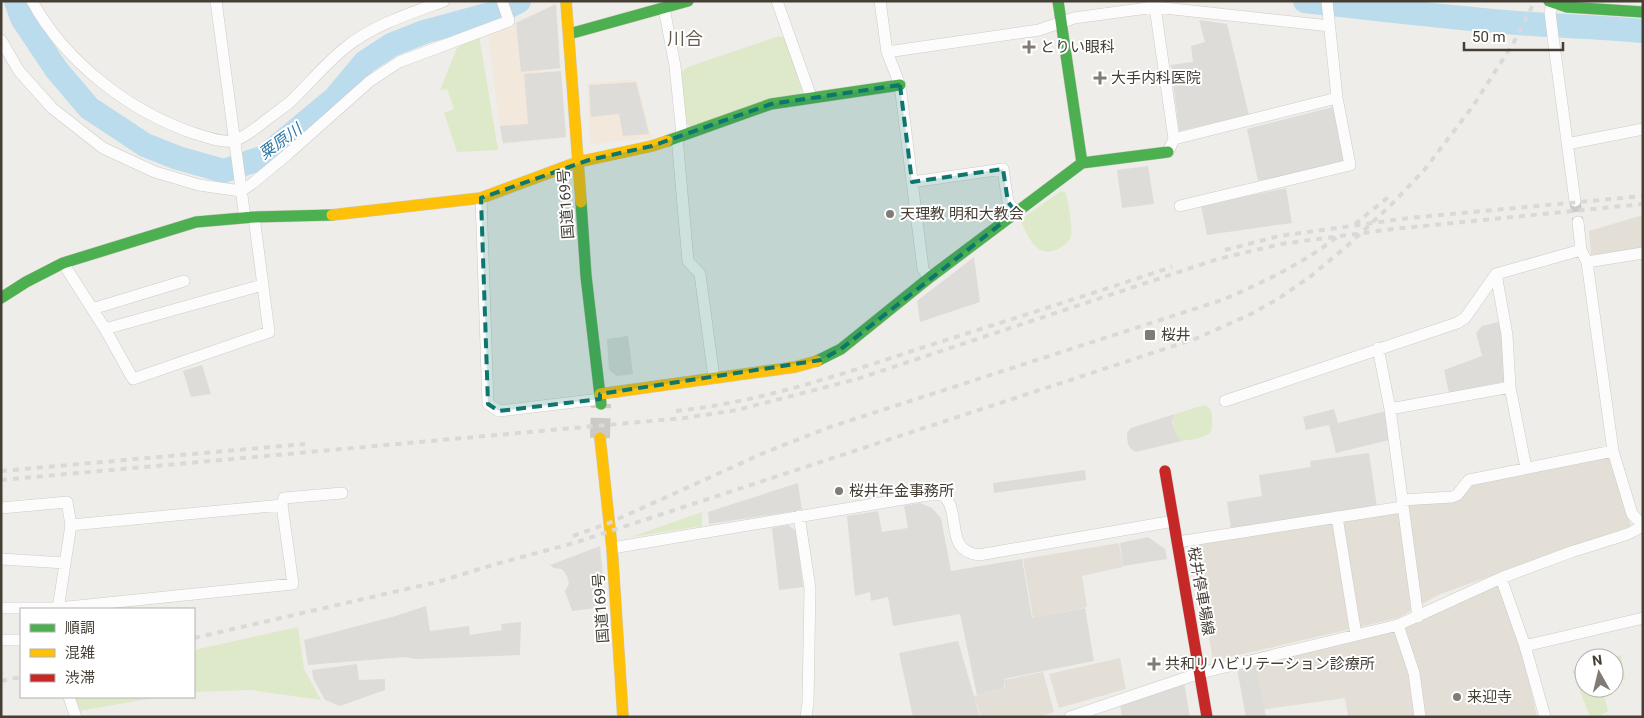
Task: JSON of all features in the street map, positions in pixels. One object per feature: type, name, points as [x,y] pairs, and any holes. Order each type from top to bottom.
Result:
[{"type":"main road","name":"国道169号","points":[[566,1],[586,276],[600,399]]},
{"type":"main road","points":[[569,34],[688,1]]},
{"type":"main road","points":[[1058,1],[1082,163]]},
{"type":"main road","points":[[1551,6],[1643,12]]},
{"type":"main road","points":[[1,298],[26,282],[63,263],[196,222],[250,217],[320,216],[480,198],[578,162],[652,146],[771,104],[900,85]]},
{"type":"main road","points":[[600,399],[714,378],[795,367],[820,360],[841,349],[930,278],[1082,163],[1168,152]]},
{"type":"main road","name":"国道169号","points":[[600,438],[612,548],[623,717]]},
{"type":"main road","name":"桜井停車場線","points":[[1165,471],[1207,717]]},
{"type":"street","points":[[32,1],[40,17],[67,50],[92,74],[125,99],[178,128],[212,139],[235,142],[250,133],[288,103],[347,46],[379,27],[444,1]]},
{"type":"street","points":[[63,263],[105,329],[133,378],[270,332],[250,217],[241,188],[216,1]]},
{"type":"street","points":[[1,40],[19,71],[52,108],[104,148],[155,172],[199,185],[241,188],[253,183],[370,81],[398,62],[509,21],[502,1]]},
{"type":"street","points":[[777,1],[811,97]]},
{"type":"street","points":[[880,1],[887,52],[900,85],[923,269],[930,278]]},
{"type":"street","points":[[1142,1],[1155,7]]},
{"type":"street","points":[[1180,206],[1350,165],[1337,98],[1327,1]]},
{"type":"street","points":[[1551,6],[1553,37],[1575,202]]},
{"type":"street","points":[[887,52],[1040,30],[1074,18],[1155,7],[1329,21]]},
{"type":"street","points":[[1155,7],[1174,139],[1168,152]]},
{"type":"street","points":[[664,8],[675,66],[688,261],[700,274],[714,378]]},
{"type":"street","points":[[1174,139],[1337,98]]},
{"type":"street","points":[[1567,144],[1643,129]]},
{"type":"street","points":[[912,182],[1003,169],[1008,202],[1016,212]]},
{"type":"street","points":[[480,198],[488,404],[500,411],[600,399]]},
{"type":"street","points":[[1070,717],[1200,673],[1398,626],[1500,578],[1571,552],[1628,534],[1643,526],[1632,514],[1613,451],[1586,262],[1581,250],[1578,222]]},
{"type":"street","points":[[1225,401],[1457,323],[1465,318],[1496,274],[1581,250]]},
{"type":"street","points":[[1586,262],[1643,254]]},
{"type":"street","points":[[1496,274],[1507,335],[1510,387],[1526,468]]},
{"type":"street","points":[[92,309],[184,281]]},
{"type":"street","points":[[105,329],[262,285]]},
{"type":"street","points":[[1378,348],[1390,409],[1418,617]]},
{"type":"street","points":[[1390,409],[1510,387]]},
{"type":"street","points":[[1178,542],[1452,497],[1457,495],[1469,480],[1613,451]]},
{"type":"street","points":[[67,608],[293,584],[282,505],[284,498],[342,493]]},
{"type":"street","points":[[612,548],[928,495],[944,495],[950,505],[958,544],[968,553],[979,555],[1174,520]]},
{"type":"street","points":[[1,508],[67,502],[71,525],[58,608]]},
{"type":"street","points":[[71,525],[282,505]]},
{"type":"street","points":[[799,516],[810,588],[809,693],[806,717]]},
{"type":"street","points":[[1337,517],[1356,635]]},
{"type":"street","points":[[1,559],[65,563]]},
{"type":"street","points":[[1500,578],[1525,646],[1545,717]]},
{"type":"street","points":[[1,608],[20,608]]},
{"type":"street","points":[[1525,646],[1643,618]]},
{"type":"street","points":[[1398,626],[1414,673],[1420,717]]},
{"type":"street","points":[[1,640],[20,640]]},
{"type":"street","points":[[69,698],[76,716]]},
{"type":"highlighted area","points":[[900,85],[912,182],[1003,169],[1008,202],[1016,212],[841,349],[821,360],[600,394],[600,399],[499,411],[488,404],[481,198],[589,160],[652,146],[771,104]]},
{"type":"shaded area","points":[[556,4],[561,69],[520,72],[561,71],[566,138],[502,144],[488,34]]},
{"type":"shaded area","points":[[556,4],[560,68],[521,72],[516,23]]},
{"type":"shaded area","points":[[1199,20],[1227,24],[1249,115],[1179,131],[1171,65],[1193,62],[1191,46],[1205,42]]},
{"type":"shaded area","points":[[561,71],[566,137],[503,143],[500,126],[528,124],[524,74]]},
{"type":"shaded area","points":[[637,79],[652,138],[590,144],[587,83]]},
{"type":"shaded area","points":[[636,82],[649,134],[623,136],[619,114],[591,117],[589,85]]},
{"type":"shaded area","points":[[1333,107],[1344,162],[1258,181],[1247,129]]},
{"type":"shaded area","points":[[1148,166],[1154,204],[1122,208],[1117,170]]},
{"type":"shaded area","points":[[1286,188],[1292,223],[1207,235],[1201,206]]},
{"type":"shaded area","points":[[1643,215],[1643,248],[1591,255],[1589,231]]},
{"type":"shaded area","points":[[974,257],[980,302],[920,322],[917,301]]},
{"type":"shaded area","points":[[1502,321],[1507,381],[1449,393],[1444,370],[1482,356],[1476,333],[1482,326]]},
{"type":"shaded area","points":[[628,336],[633,374],[617,376],[609,370],[607,339]]},
{"type":"shaded area","points":[[202,365],[211,394],[191,397],[183,371]]},
{"type":"shaded area","points":[[1334,409],[1338,423],[1386,411],[1393,439],[1336,453],[1329,425],[1306,430],[1303,417]]},
{"type":"shaded area","points":[[1175,414],[1172,422],[1176,435],[1182,441],[1136,452],[1131,449],[1128,444],[1127,433],[1131,428]]},
{"type":"shaded area","points":[[1369,453],[1377,507],[1231,529],[1227,502],[1262,496],[1259,475],[1311,467],[1310,461]]},
{"type":"shaded area","points":[[1609,455],[1631,526],[1438,595],[1398,618],[1213,661],[1194,543],[1399,512],[1412,503],[1457,499],[1470,483]]},
{"type":"shaded area","points":[[1085,470],[1086,480],[994,493],[993,483]]},
{"type":"shaded area","points":[[798,483],[802,510],[709,524],[708,512]]},
{"type":"shaded area","points":[[920,503],[932,508],[941,518],[951,571],[1022,559],[1032,618],[1085,608],[1094,661],[1004,679],[1004,688],[977,695],[960,614],[893,626],[888,597],[871,601],[870,592],[855,596],[847,516],[878,511],[882,532],[908,528],[904,506]]},
{"type":"shaded area","points":[[788,525],[796,531],[803,587],[779,590],[772,528]]},
{"type":"shaded area","points":[[1148,537],[1165,549],[1167,559],[1123,566],[1120,543]]},
{"type":"shaded area","points":[[1119,543],[1123,567],[1082,576],[1087,607],[1033,618],[1023,559]]},
{"type":"shaded area","points":[[600,546],[606,607],[572,611],[565,591],[569,584],[567,576],[562,569],[554,568],[550,565]]},
{"type":"shaded area","points":[[1499,584],[1522,647],[1537,717],[1420,717],[1401,629]]},
{"type":"shaded area","points":[[426,606],[430,631],[469,626],[470,635],[502,630],[501,624],[521,622],[520,655],[415,659],[406,657],[308,665],[304,640]]},
{"type":"shaded area","points":[[1398,631],[1412,673],[1416,717],[1348,717],[1345,698],[1260,710],[1252,663]]},
{"type":"shaded area","points":[[958,641],[980,717],[913,717],[899,653]]},
{"type":"shaded area","points":[[1120,658],[1126,689],[1059,708],[1049,674]]},
{"type":"shaded area","points":[[357,664],[359,680],[385,679],[385,690],[340,706],[325,700],[313,678],[312,670]]},
{"type":"shaded area","points":[[1255,664],[1266,717],[1246,717],[1237,669]]},
{"type":"shaded area","points":[[1043,672],[1054,712],[1040,717],[981,717],[974,696],[1005,688],[1004,680]]},
{"type":"shaded area","points":[[1184,682],[1190,717],[1122,717],[1120,703]]},
{"type":"green space","points":[[479,35],[498,150],[457,152],[444,113],[454,109],[447,89],[440,90],[457,48]]},
{"type":"green space","points":[[779,36],[785,38],[803,88],[799,95],[690,127],[687,124],[680,73],[688,67]]},
{"type":"green space","points":[[1061,191],[1066,193],[1067,197],[1071,221],[1071,236],[1068,242],[1050,252],[1038,249],[1030,239],[1020,220]]},
{"type":"green space","points":[[1204,405],[1212,413],[1212,429],[1210,433],[1195,439],[1180,440],[1177,438],[1173,428],[1175,414]]},
{"type":"green space","points":[[702,512],[702,526],[631,537]]},
{"type":"green space","points":[[298,627],[304,669],[321,700],[250,690],[195,692],[195,650]]},
{"type":"green space","points":[[74,698],[153,698],[79,711]]},
{"type":"green space","points":[[1583,698],[1605,698],[1608,711],[1599,717],[1590,717]]},
{"type":"waterway","name":"粟原川","points":[[16,1],[22,18],[56,69],[89,108],[145,145],[178,158],[224,171],[264,157],[335,98],[365,62],[391,45],[424,32],[501,11],[519,1]]},
{"type":"waterway","name":"粟原川","points":[[1305,1],[1490,21],[1643,31]]},
{"type":"tunnel","points":[[1575,201],[1578,222]]},
{"type":"tunnel","points":[[600,438],[601,404]]},
{"type":"railway","points":[[195,638],[437,582],[574,543],[1195,339],[1251,314],[1278,299],[1311,276],[1392,204],[1425,169],[1473,106],[1514,42],[1535,1]]},
{"type":"railway","points":[[1355,224],[1392,194]]},
{"type":"railway","points":[[1225,250],[1279,236],[1409,218],[1643,196]]},
{"type":"railway","points":[[1,480],[684,418],[737,410],[857,379],[1218,259],[1281,244],[1393,229],[1643,204]]},
{"type":"railway","points":[[573,536],[609,523],[766,452],[830,427],[1222,300],[1281,272],[1310,256],[1337,237]]},
{"type":"railway","points":[[676,411],[739,401],[801,386],[1172,267]]},
{"type":"railway","points":[[1,471],[305,444]]},
{"type":"railway","points":[[1,681],[20,677]]},
{"type":"traffic: fast","points":[[569,34],[688,1]]},
{"type":"traffic: fast","points":[[1058,1],[1082,163]]},
{"type":"traffic: fast","points":[[1549,1],[1567,7],[1643,12]]},
{"type":"traffic: fast","points":[[667,141],[771,104],[900,85]]},
{"type":"traffic: fast","points":[[817,361],[841,349],[929,278],[1082,163],[1168,152]]},
{"type":"traffic: fast","points":[[581,202],[586,276],[601,404]]},
{"type":"traffic: fast","points":[[1,298],[26,282],[63,263],[196,222],[254,217],[332,215]]},
{"type":"traffic: slow","points":[[566,1],[581,202]]},
{"type":"traffic: slow","points":[[332,215],[481,198],[578,162],[667,141]]},
{"type":"traffic: slow","points":[[600,394],[795,367],[817,361]]},
{"type":"traffic: slow","points":[[600,438],[612,548],[623,717]]},
{"type":"traffic: jam","points":[[1165,471],[1207,717]]},
{"type":"place","name":"とりい眼科","points":[[1029,47]]},
{"type":"place","name":"大手内科医院","points":[[1100,78]]},
{"type":"place","name":"天理教 明和大教会","points":[[890,214]]},
{"type":"place","name":"桜井","points":[[1150,335]]},
{"type":"place","name":"桜井年金事務所","points":[[839,491]]},
{"type":"place","name":"共和リハビリテーション診療所","points":[[1154,664]]},
{"type":"place","name":"来迎寺","points":[[1457,697]]},
{"type":"district","name":"川合","points":[[685,39]]}]
